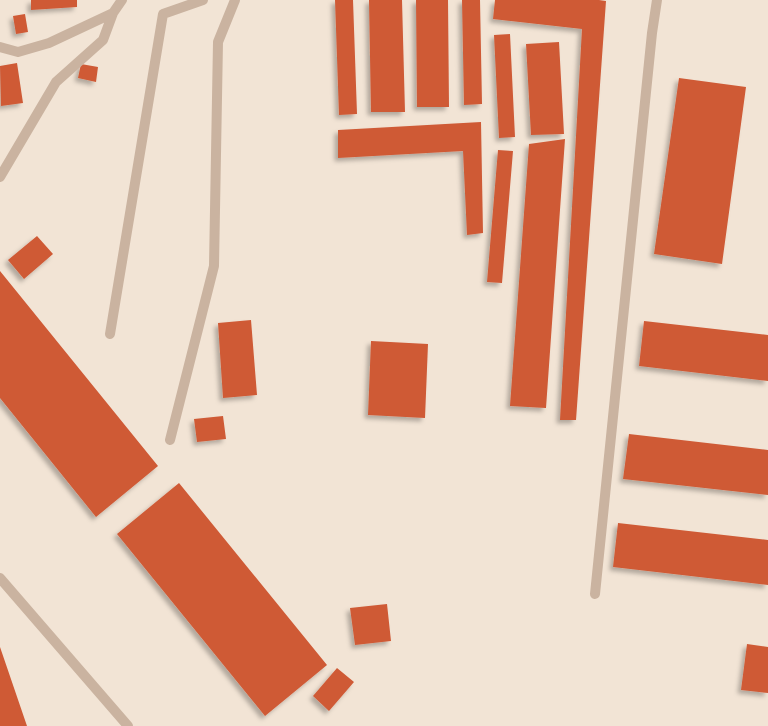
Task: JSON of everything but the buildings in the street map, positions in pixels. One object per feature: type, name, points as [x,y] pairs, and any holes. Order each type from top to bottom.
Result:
[{"type":"lane","points":[[0,176],[56,82],[103,40],[113,13],[122,0]]},
{"type":"lane","points":[[110,334],[163,14],[203,0]]},
{"type":"lane","points":[[170,440],[214,266],[218,42],[235,0]]},
{"type":"lane","points":[[595,594],[652,33],[657,0]]},
{"type":"lane","points":[[0,47],[18,52],[50,43],[113,13]]},
{"type":"lane","points":[[0,578],[128,726]]}]
